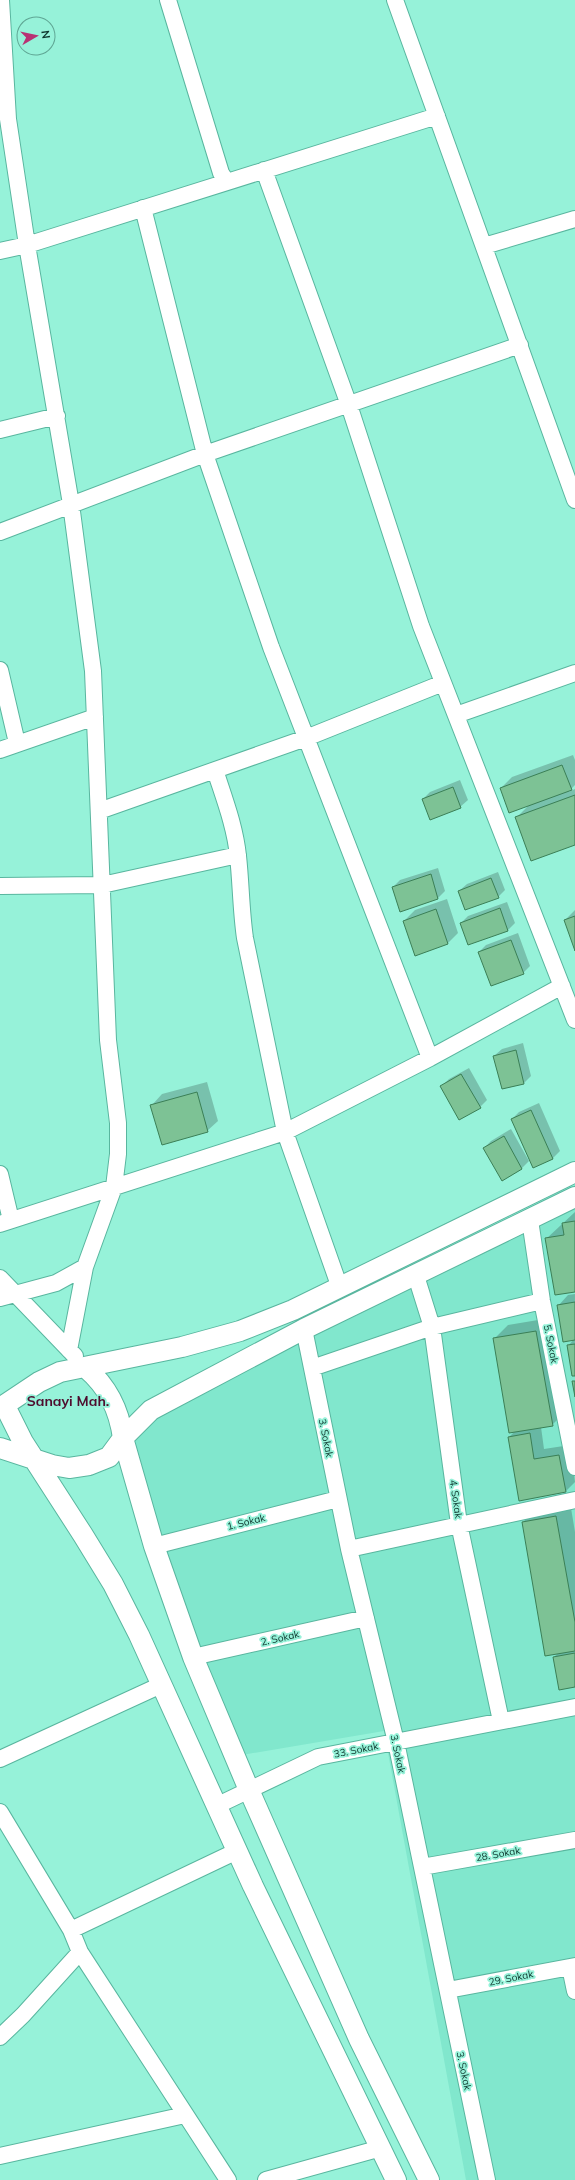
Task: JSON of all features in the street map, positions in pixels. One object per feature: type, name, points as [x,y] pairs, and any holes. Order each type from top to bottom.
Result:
[{"type":"street","points":[[1,0],[4,121],[57,416],[71,504],[93,671],[108,1040],[118,1123],[118,1154],[114,1187],[85,1267],[69,1350]]},
{"type":"street","points":[[168,0],[221,173],[226,182]]},
{"type":"street","points":[[401,1],[437,116],[575,500]]},
{"type":"street","points":[[0,251],[27,246],[437,116]]},
{"type":"street","points":[[264,170],[349,405],[421,626],[575,1020]]},
{"type":"street","points":[[143,208],[205,454],[271,647],[430,1058]]},
{"type":"street","points":[[484,246],[575,219]]},
{"type":"street","points":[[0,532],[205,454],[520,345]]},
{"type":"street","points":[[0,430],[57,416]]},
{"type":"street","points":[[0,670],[17,743]]},
{"type":"street","points":[[456,716],[575,673]]},
{"type":"street","points":[[99,811],[306,738],[443,683]]},
{"type":"street","points":[[0,750],[95,717]]},
{"type":"street","points":[[214,770],[231,820],[238,856],[241,907],[245,938],[285,1132],[340,1288]]},
{"type":"street","points":[[0,886],[102,884],[238,856]]},
{"type":"street","points":[[0,1174],[6,1222],[285,1132],[430,1058],[562,986]]},
{"type":"street","points":[[396,2180],[237,1851],[113,1584],[36,1460],[23,1442],[2,1403],[60,1372],[86,1368],[182,1347],[240,1331],[293,1310],[575,1172]]},
{"type":"street","points":[[0,1448],[52,1466],[69,1468],[88,1465],[109,1457],[123,1438],[151,1410],[304,1329],[416,1276],[575,1197]]},
{"type":"street","name":"5. Sokak","points":[[530,1220],[542,1301],[575,1467]]},
{"type":"street","points":[[8,1296],[56,1283],[85,1267]]},
{"type":"street","name":"4. Sokak","points":[[416,1276],[432,1327],[460,1524],[502,1721]]},
{"type":"street","points":[[0,1278],[8,1296],[69,1350],[98,1379],[111,1397],[120,1420],[123,1438],[154,1546],[193,1657],[249,1790],[359,2039],[429,2180]]},
{"type":"street","points":[[312,1368],[432,1327],[542,1301]]},
{"type":"street","name":"3. Sokak","points":[[304,1329],[349,1550],[396,1742],[487,2180]]},
{"type":"street","name":"1. Sokak","points":[[154,1546],[338,1499]]},
{"type":"street","points":[[349,1550],[460,1524],[575,1500]]},
{"type":"street","name":"2. Sokak","points":[[193,1657],[366,1618]]},
{"type":"street","points":[[0,1759],[161,1685]]},
{"type":"street","name":"33. Sokak","points":[[216,1806],[318,1757],[575,1707]]},
{"type":"street","points":[[0,1812],[71,1930],[80,1952],[228,2180]]},
{"type":"street","name":"28. Sokak","points":[[422,1867],[575,1840]]},
{"type":"street","points":[[71,1930],[237,1851]]},
{"type":"street","points":[[0,2037],[23,2015],[80,1952]]},
{"type":"street","points":[[572,1967],[575,1991]]},
{"type":"street","name":"29. Sokak","points":[[448,1990],[572,1967]]},
{"type":"street","points":[[0,2156],[185,2115]]},
{"type":"street","points":[[266,2180],[381,2148]]},
{"type":"shaded area","points":[[575,1185],[575,2180],[466,2180],[384,1731],[230,1757],[120,1425],[194,1376]]},
{"type":"building","points":[[562,765],[572,790],[509,813],[500,788]]},
{"type":"building","points":[[453,787],[461,808],[430,820],[422,799]]},
{"type":"building","points":[[575,795],[575,845],[531,861],[515,817]]},
{"type":"building","points":[[431,874],[438,899],[400,912],[392,887]]},
{"type":"building","points":[[491,878],[499,898],[465,910],[458,891]]},
{"type":"building","points":[[500,908],[508,931],[468,945],[460,923]]},
{"type":"building","points":[[436,909],[448,944],[415,956],[403,921]]},
{"type":"building","points":[[575,916],[575,951],[564,920]]},
{"type":"building","points":[[511,940],[524,974],[491,986],[478,952]]},
{"type":"building","points":[[516,1050],[524,1084],[502,1089],[493,1056]]},
{"type":"building","points":[[461,1074],[481,1108],[459,1120],[440,1086]]},
{"type":"building","points":[[197,1092],[208,1132],[162,1145],[150,1105]]},
{"type":"building","points":[[531,1110],[553,1159],[533,1168],[511,1119]]},
{"type":"building","points":[[504,1136],[522,1169],[502,1181],[483,1148]]},
{"type":"building","points":[[575,1221],[575,1292],[555,1295],[545,1238],[564,1235],[562,1223]]},
{"type":"building","points":[[575,1302],[575,1340],[563,1342],[557,1305]]},
{"type":"building","points":[[536,1331],[553,1426],[509,1433],[493,1338]]},
{"type":"building","points":[[575,1344],[575,1376],[572,1376],[567,1345]]},
{"type":"building","points":[[572,1381],[575,1381],[575,1397]]},
{"type":"building","points":[[530,1433],[534,1459],[559,1455],[566,1492],[519,1501],[508,1437]]},
{"type":"building","points":[[556,1516],[575,1622],[575,1651],[545,1656],[522,1522]]},
{"type":"building","points":[[575,1653],[575,1687],[559,1690],[553,1657]]},
{"type":"district","name":"Sanayi Mah.","points":[[68,1401]]}]
